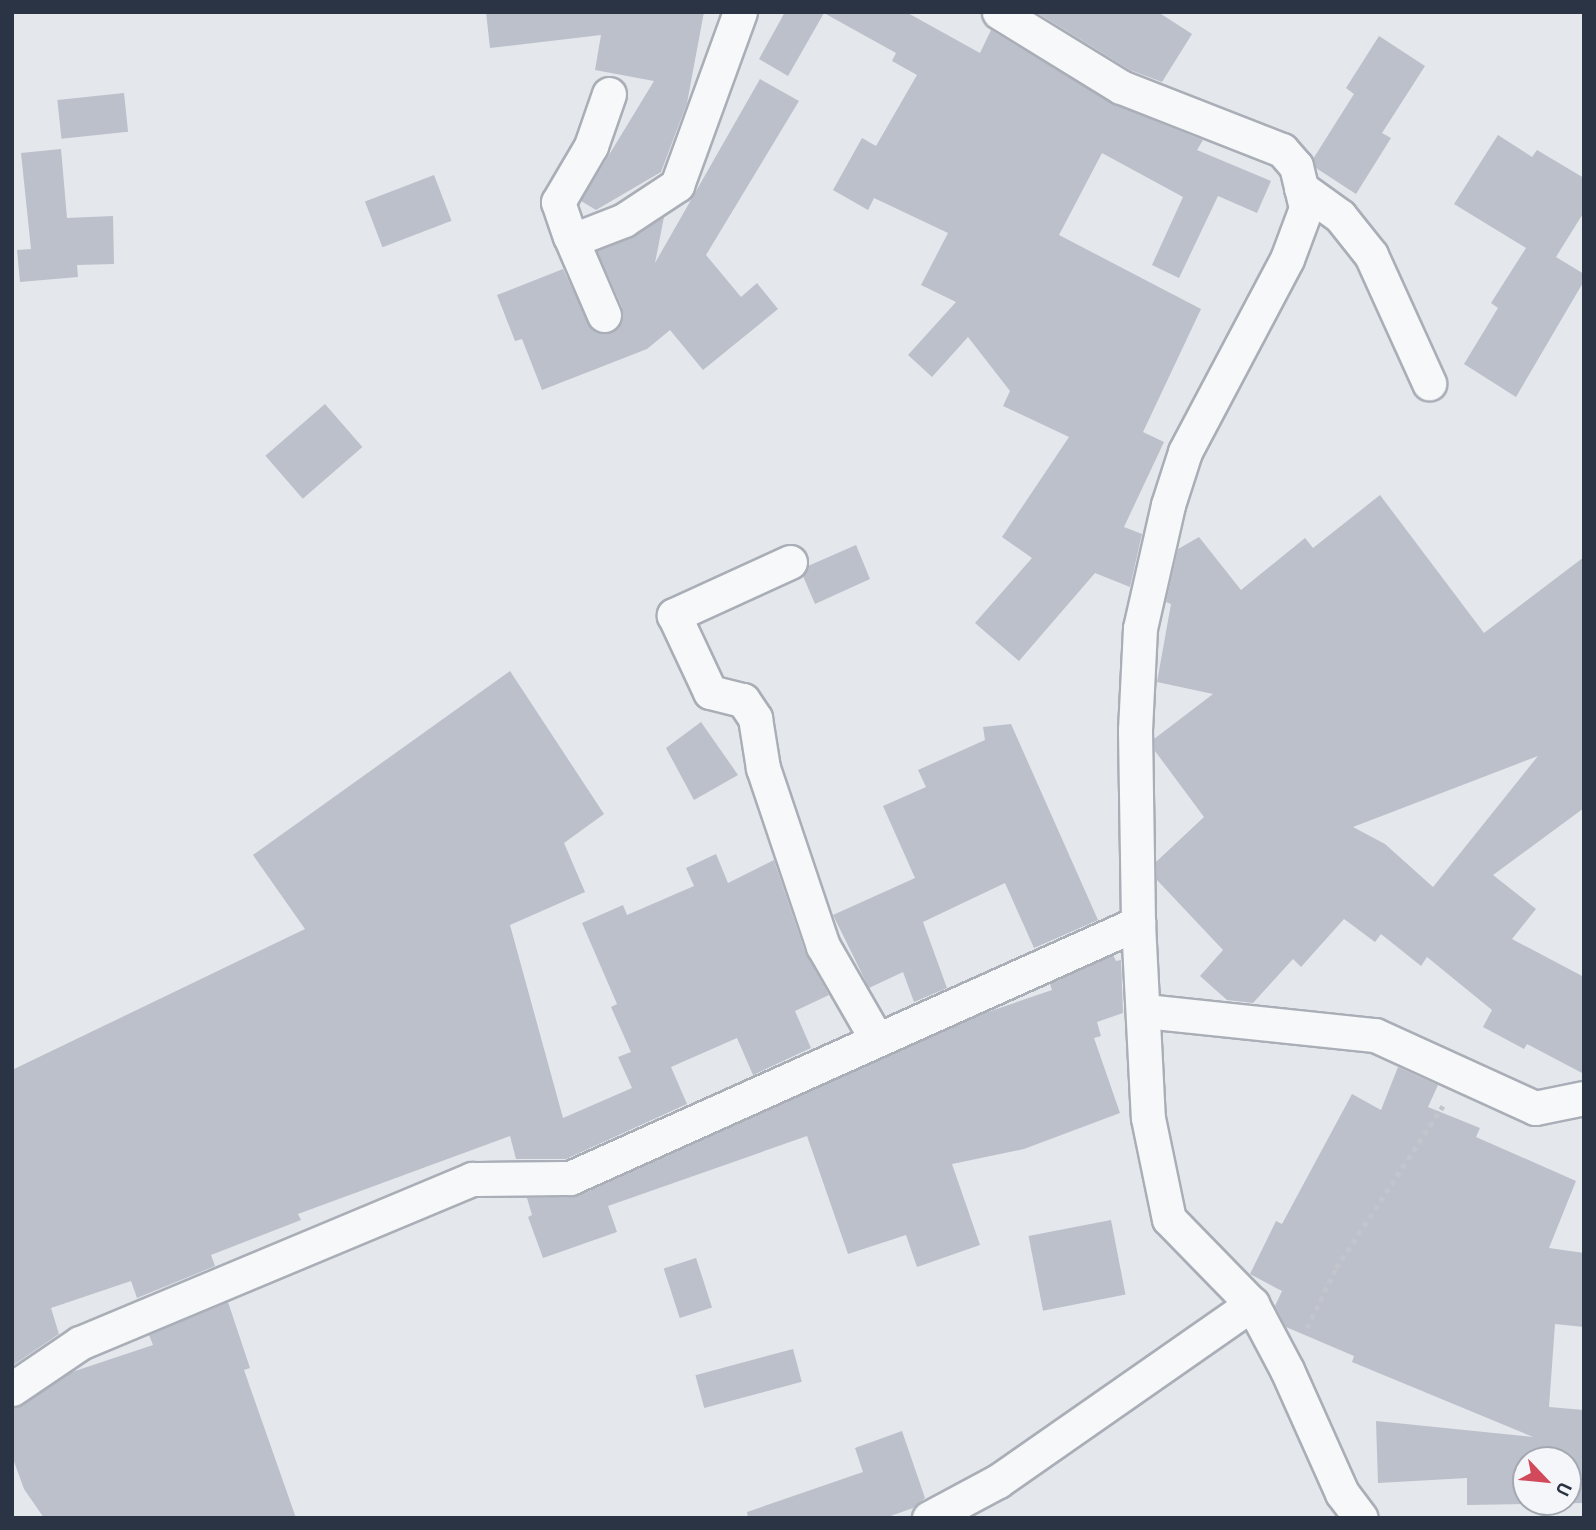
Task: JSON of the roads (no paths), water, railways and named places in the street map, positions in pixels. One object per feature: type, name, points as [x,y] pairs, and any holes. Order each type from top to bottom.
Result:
[{"type":"street","points":[[570,236],[583,236],[624,220],[677,185],[740,12]]},
{"type":"street","points":[[999,12],[1121,87],[1282,150],[1296,166],[1306,208],[1287,259],[1185,452],[1140,628],[1135,730],[1138,923],[1145,1011],[1148,1118],[1169,1219],[1252,1304],[1287,1370],[1342,1493],[1361,1518]]},
{"type":"street","points":[[604,315],[558,202],[591,146],[609,94]]},
{"type":"street","points":[[1301,188],[1339,216],[1371,255],[1429,383]]},
{"type":"street","points":[[790,562],[674,615],[710,692],[743,700],[755,718],[763,768],[823,946],[877,1040]]},
{"type":"street","points":[[12,1390],[80,1343],[472,1179],[570,1178],[1138,923]]},
{"type":"street","points":[[1145,1011],[1375,1035],[1535,1108],[1584,1098]]},
{"type":"street","points":[[929,1518],[998,1481],[1252,1304]]}]
